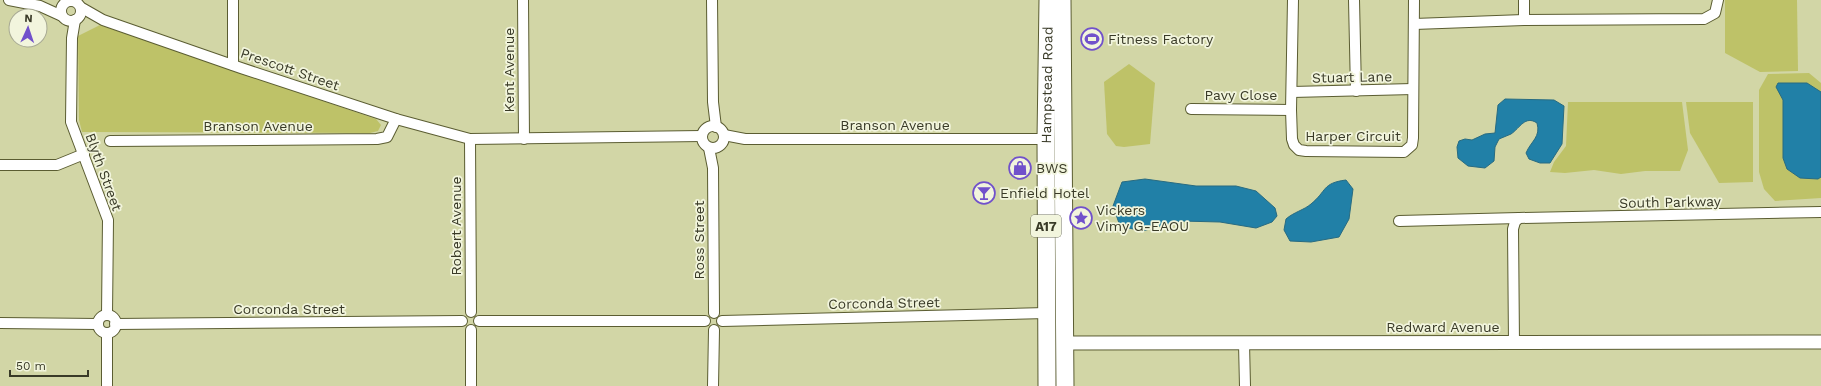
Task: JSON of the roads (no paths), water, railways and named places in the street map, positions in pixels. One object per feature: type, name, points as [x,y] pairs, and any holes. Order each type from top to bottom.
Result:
[{"type":"highway","name":"Hampstead Road","points":[[1047,386],[1046,139],[1048,0]]},
{"type":"highway","name":"Hampstead Road","points":[[1062,0],[1065,386]]},
{"type":"highway","points":[[1046,139],[1064,139]]},
{"type":"highway","points":[[1046,313],[1065,312]]},
{"type":"highway","points":[[1046,343],[1065,343]]},
{"type":"street","name":"Prescott Street","points":[[9,0],[40,6],[71,9],[396,120],[470,140]]},
{"type":"street","points":[[233,0],[233,65]]},
{"type":"street","name":"Kent Avenue","points":[[523,0],[524,139]]},
{"type":"street","name":"Ross Street","points":[[712,0],[714,313]]},
{"type":"street","name":"Harper Circuit","points":[[1292,0],[1291,110],[1292,139],[1294,145],[1299,150],[1306,151],[1404,152],[1412,145],[1413,138],[1414,0]]},
{"type":"street","points":[[1354,0],[1356,91]]},
{"type":"street","points":[[1524,0],[1524,20]]},
{"type":"street","points":[[1414,24],[1524,20],[1704,19],[1715,13],[1718,0]]},
{"type":"street","name":"Blyth Street","points":[[71,9],[71,122],[108,220],[107,315]]},
{"type":"street","name":"Stuart Lane","points":[[1292,92],[1413,89]]},
{"type":"street","name":"Pavy Close","points":[[1191,109],[1291,110]]},
{"type":"street","name":"Branson Avenue","points":[[110,141],[377,139],[387,136],[396,120]]},
{"type":"street","name":"Branson Avenue","points":[[470,140],[676,138],[1046,139]]},
{"type":"street","name":"Robert Avenue","points":[[470,140],[471,312]]},
{"type":"street","points":[[0,165],[57,165],[84,154]]},
{"type":"street","name":"South Parkway","points":[[1399,221],[1821,212]]},
{"type":"street","points":[[1514,343],[1513,229],[1515,222],[1519,218]]},
{"type":"street","points":[[471,312],[477,315],[479,321],[476,328],[471,330],[466,329],[462,321],[466,314],[471,312]]},
{"type":"street","points":[[714,313],[720,315],[722,321],[719,328],[714,330],[707,327],[705,321],[707,316],[714,313]]},
{"type":"street","name":"Corconda Street","points":[[722,321],[1046,313]]},
{"type":"street","points":[[107,315],[113,318],[115,324],[112,331],[107,333],[100,329],[98,324],[100,318],[107,315]]},
{"type":"street","name":"Corconda Street","points":[[115,324],[462,321]]},
{"type":"street","points":[[479,321],[705,321]]},
{"type":"street","points":[[0,323],[98,324]]},
{"type":"street","points":[[471,330],[471,386]]},
{"type":"street","points":[[713,386],[714,330]]},
{"type":"street","points":[[107,333],[107,386]]},
{"type":"street","name":"Redward Avenue","points":[[1065,343],[1821,342]]},
{"type":"street","points":[[1244,343],[1245,386]]},
{"type":"water","points":[[1778,83],[1807,83],[1821,92],[1821,177],[1818,179],[1800,178],[1787,169],[1783,158],[1783,100],[1776,87]]},
{"type":"water","points":[[1505,99],[1554,100],[1564,106],[1562,144],[1550,163],[1540,163],[1529,159],[1526,153],[1538,132],[1537,123],[1529,120],[1523,123],[1511,134],[1499,139],[1495,147],[1494,161],[1485,168],[1468,166],[1458,158],[1457,147],[1459,141],[1465,139],[1472,140],[1485,134],[1495,133],[1498,105]]},
{"type":"water","points":[[1145,179],[1196,186],[1236,186],[1256,191],[1275,208],[1277,216],[1272,222],[1256,228],[1220,222],[1181,221],[1142,231],[1120,226],[1113,206],[1122,182]]},
{"type":"water","points":[[1346,180],[1353,189],[1349,219],[1339,237],[1311,242],[1290,241],[1284,230],[1286,219],[1311,204],[1329,185],[1338,181]]},
{"type":"place","name":"Fitness Factory","points":[[1092,39]]},
{"type":"place","name":"BWS","points":[[1020,168]]},
{"type":"place","name":"Enfield Hotel","points":[[984,193]]},
{"type":"place","name":"Vickers Vimy G-EAOU","points":[[1081,218]]}]
